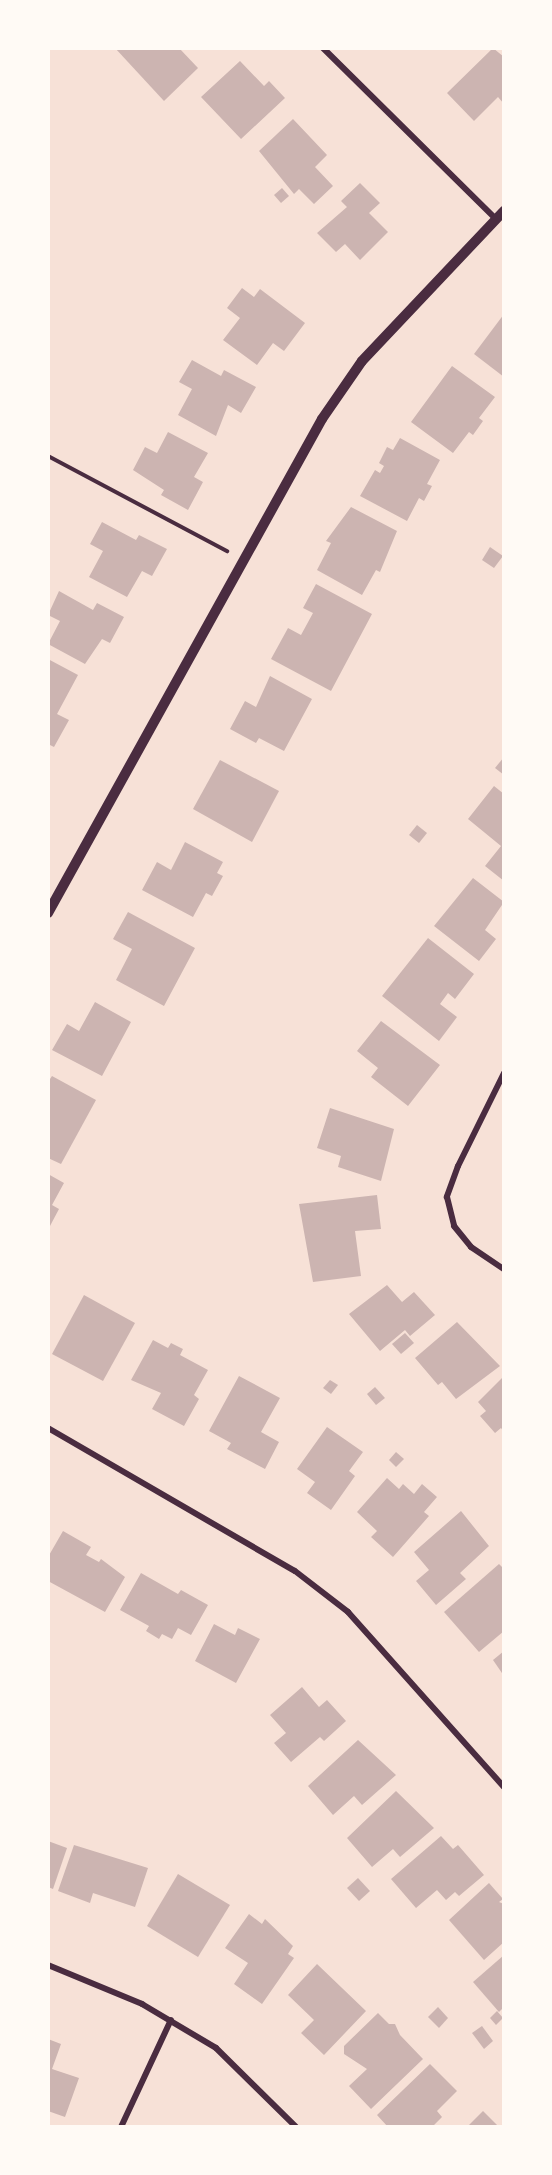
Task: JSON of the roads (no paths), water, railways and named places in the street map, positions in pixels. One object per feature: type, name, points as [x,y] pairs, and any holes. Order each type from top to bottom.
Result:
[{"type":"street","points":[[323,48],[495,218]]},
{"type":"street","points":[[48,913],[322,419],[362,361],[504,211]]},
{"type":"street","points":[[504,1073],[458,1166],[447,1197],[454,1226],[471,1247],[504,1269]]},
{"type":"street","points":[[48,1428],[295,1571],[348,1612],[504,1787]]},
{"type":"street","points":[[48,1965],[122,1994],[171,2020],[227,2056],[296,2127]]},
{"type":"street","points":[[121,2127],[171,2020]]}]
